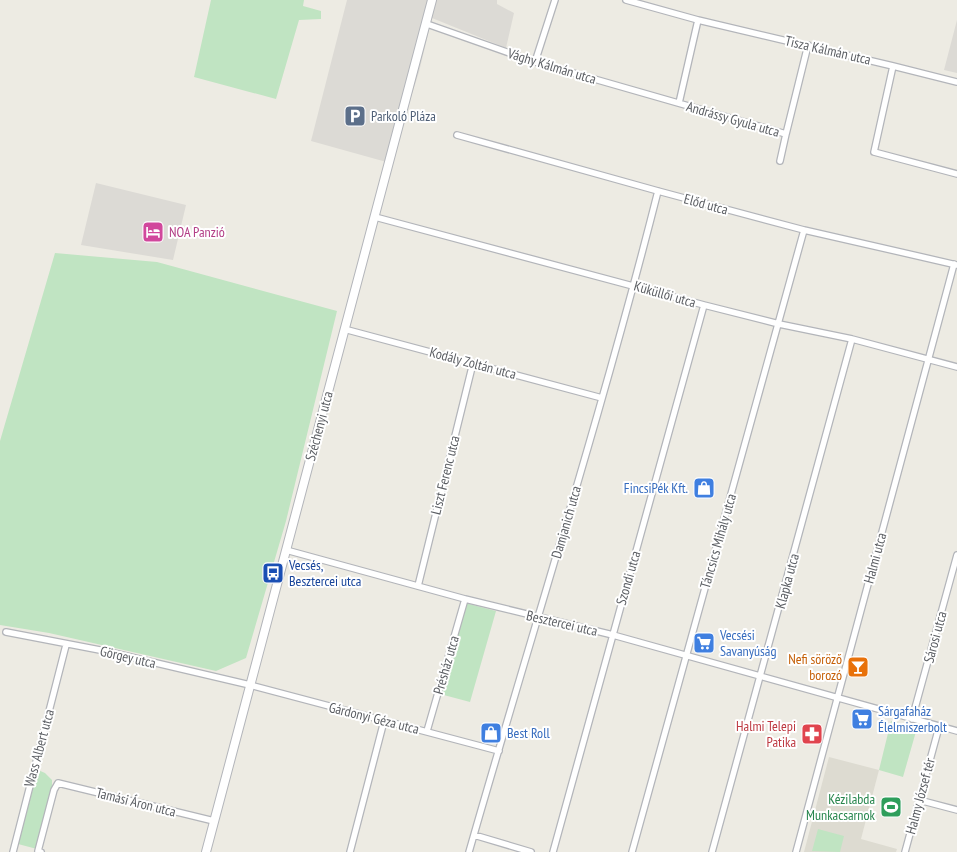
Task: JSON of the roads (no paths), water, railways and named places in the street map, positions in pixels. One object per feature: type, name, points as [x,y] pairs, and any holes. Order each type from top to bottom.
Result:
[{"type":"street","name":"Széchenyi utca","points":[[206,852],[432,0]]},
{"type":"street","points":[[534,62],[554,0]]},
{"type":"street","name":"Tisza Kálmán utca","points":[[626,0],[698,20],[957,82]]},
{"type":"street","points":[[679,104],[698,20]]},
{"type":"street","name":"Vághy Kálmán utca","points":[[427,24],[534,62],[679,104]]},
{"type":"street","name":"Andrássy Gyula utca","points":[[679,104],[786,134],[808,45]]},
{"type":"street","points":[[893,66],[874,152],[957,174]]},
{"type":"street","points":[[780,161],[786,134]]},
{"type":"street","name":"Előd utca","points":[[457,135],[804,230],[956,265]]},
{"type":"street","name":"Damjanich utca","points":[[469,852],[635,286],[658,191]]},
{"type":"street","name":"Küküllői utca","points":[[375,217],[704,305],[779,324],[852,339],[957,367]]},
{"type":"street","name":"Táncsics Mihály utca","points":[[632,852],[804,230]]},
{"type":"street","name":"Halmi utca","points":[[796,852],[956,265]]},
{"type":"street","name":"Szondi utca","points":[[553,852],[704,305]]},
{"type":"street","name":"Kodály Zoltán utca","points":[[344,329],[602,398]]},
{"type":"street","name":"Klapka utca","points":[[712,852],[852,339]]},
{"type":"street","name":"Liszt Ferenc utca","points":[[418,586],[473,363]]},
{"type":"street","name":"Besztercei utca","points":[[286,550],[465,599],[613,635],[837,698]]},
{"type":"street","name":"Sárosi utca","points":[[912,719],[957,555]]},
{"type":"street","name":"Présház utca","points":[[427,732],[465,599]]},
{"type":"street","name":"Görgey utca","points":[[6,632],[250,685]]},
{"type":"street","name":"Wass Albert utca","points":[[13,852],[66,645]]},
{"type":"street","name":"Gárdonyi Géza utca","points":[[250,685],[499,751]]},
{"type":"street","points":[[837,698],[957,731]]},
{"type":"street","points":[[350,852],[384,721]]},
{"type":"street","name":"Halmy József tér","points":[[905,852],[939,727]]},
{"type":"street","name":"Tamási Áron utca","points":[[40,852],[54,790],[58,783],[214,821]]},
{"type":"street","points":[[919,800],[957,810]]},
{"type":"street","points":[[474,835],[531,852]]},
{"type":"place","name":"Parkoló Pláza","points":[[355,116]]},
{"type":"place","name":"NOA Panzió","points":[[153,232]]},
{"type":"place","name":"FincsiPék Kft.","points":[[704,488]]},
{"type":"place","name":"Vecsés, Besztercei utca","points":[[273,573]]},
{"type":"place","name":"Vecsési Savanyúság","points":[[704,643]]},
{"type":"place","name":"Nefi söröző borozó","points":[[858,667]]},
{"type":"place","name":"Sárgafaház Élelmiszerbolt","points":[[862,719]]},
{"type":"place","name":"Best Roll","points":[[491,733]]},
{"type":"place","name":"Halmi Telepi Patika","points":[[812,734]]},
{"type":"place","name":"Kézilabda Munkacsarnok","points":[[891,807]]}]
